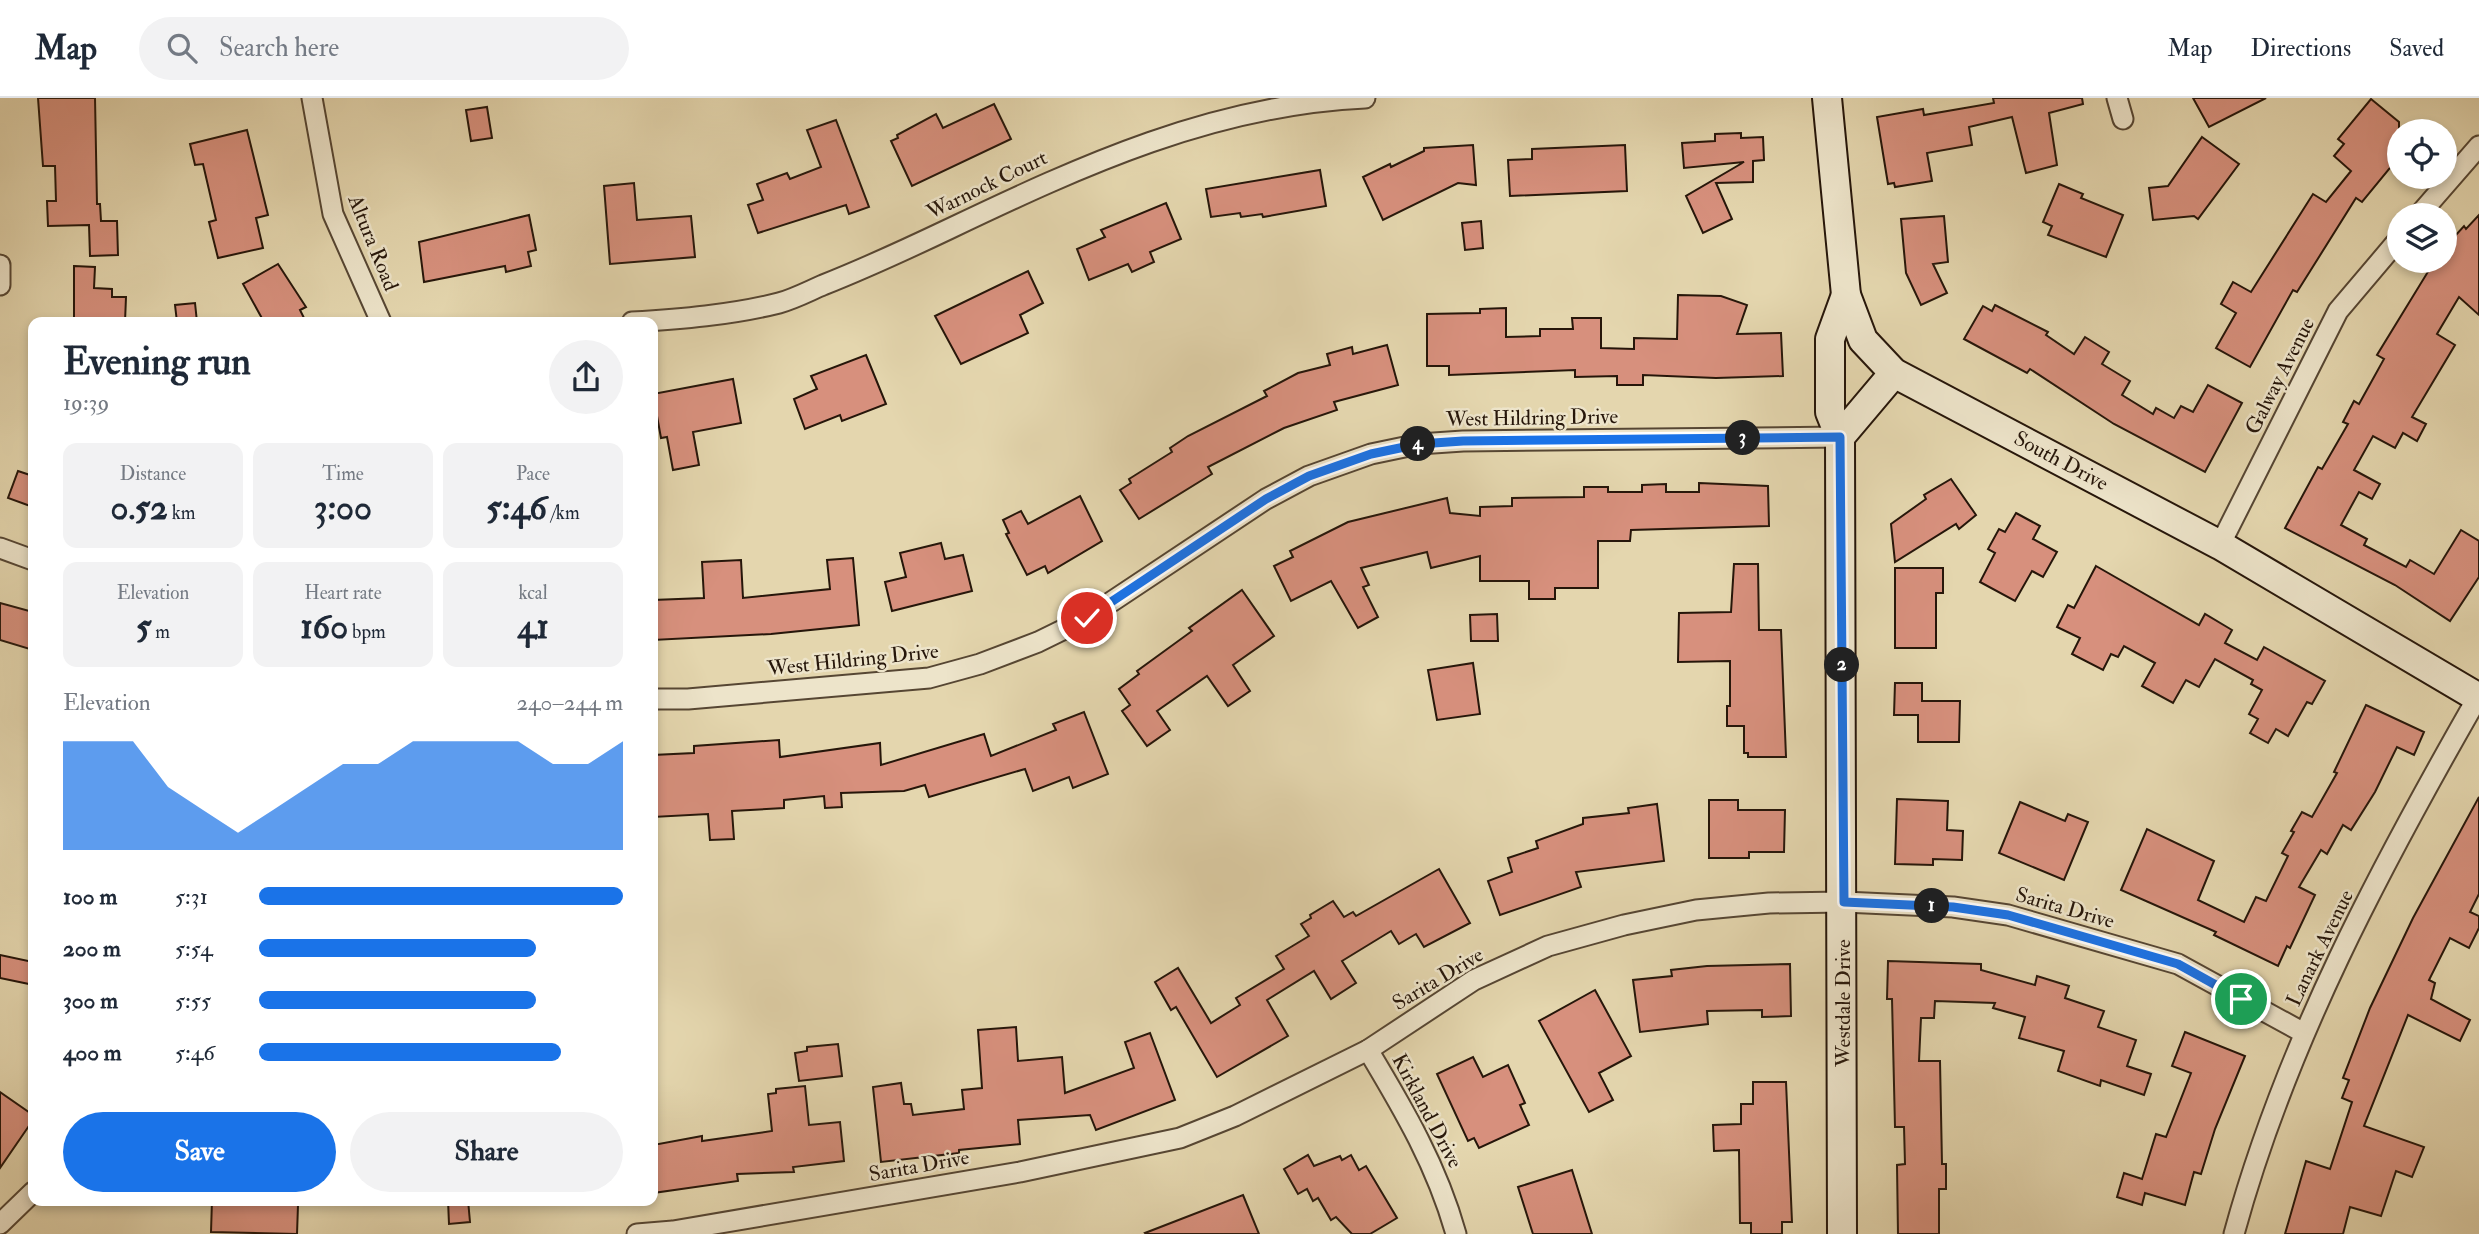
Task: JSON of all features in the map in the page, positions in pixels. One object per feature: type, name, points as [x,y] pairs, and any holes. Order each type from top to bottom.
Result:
[{"type":"street","name":"Altura Road","points":[[312,98],[333,214],[379,317]]},
{"type":"street","name":"Warnock Court","points":[[658,321],[692,319],[781,303],[874,264],[1059,175],[1158,138],[1228,117],[1292,105],[1365,98]]},
{"type":"street","name":"South Drive","points":[[1827,98],[1846,295],[1863,340],[1894,373],[2220,545],[2479,697]]},
{"type":"street","points":[[2117,98],[2123,119]]},
{"type":"street","points":[[2429,203],[2479,146]]},
{"type":"street","name":"Galway Avenue","points":[[2220,545],[2338,311],[2387,253]]},
{"type":"street","points":[[0,265],[0,285]]},
{"type":"street","name":"Westdale Drive","points":[[1842,1234],[1844,902],[1840,437],[1830,412],[1830,339],[1846,295]]},
{"type":"street","points":[[1840,437],[1894,373]]},
{"type":"street","name":"West Hildring Drive","points":[[658,699],[688,699],[929,678],[980,664],[1038,642],[1087,618],[1266,499],[1309,476],[1371,454],[1419,444],[1463,441],[1840,437]]},
{"type":"street","points":[[0,548],[28,558]]},
{"type":"street","name":"Lanark Avenue","points":[[2234,1234],[2304,1034],[2339,955],[2479,697]]},
{"type":"street","name":"Sarita Drive","points":[[637,1234],[674,1232],[1020,1172],[1180,1138],[1235,1116],[1368,1050],[1474,980],[1548,946],[1624,925],[1696,910],[1769,903],[1844,902],[1953,907],[2008,915],[2178,964],[2304,1034]]},
{"type":"street","name":"Kirkland Drive","points":[[1368,1050],[1417,1131],[1444,1193],[1456,1234]]},
{"type":"street","points":[[0,1224],[28,1197]]},
{"type":"building","points":[[38,98],[95,98],[97,204],[100,204],[101,221],[117,221],[118,255],[90,256],[89,225],[48,226],[47,201],[56,201],[55,166],[43,166]]},
{"type":"building","points":[[1993,98],[2082,98],[2083,104],[2049,113],[2057,165],[2026,173],[2012,117],[1969,127],[1972,145],[1927,153],[1932,181],[1895,187],[1894,183],[1888,184],[1877,117],[1923,109],[1924,115],[1994,103]]},
{"type":"building","points":[[2193,98],[2266,98],[2209,127]]},
{"type":"building","points":[[2371,99],[2395,119],[2387,119],[2387,172],[2362,202],[2356,198],[2297,292],[2293,290],[2250,367],[2216,348],[2236,313],[2221,304],[2233,282],[2251,292],[2313,194],[2326,202],[2351,171],[2334,156],[2344,144],[2338,139]]},
{"type":"building","points":[[994,104],[1011,139],[912,186],[891,141],[898,138],[897,135],[936,114],[943,128]]},
{"type":"building","points":[[487,107],[492,138],[471,141],[466,110]]},
{"type":"building","points":[[836,120],[869,207],[849,214],[846,205],[758,233],[748,205],[763,200],[757,184],[787,173],[790,179],[821,167],[807,130]]},
{"type":"building","points":[[247,130],[268,215],[256,218],[263,248],[218,258],[209,222],[216,220],[203,164],[195,165],[190,144]]},
{"type":"building","points":[[1741,133],[1741,138],[1763,137],[1764,160],[1753,161],[1753,182],[1716,183],[1732,219],[1703,233],[1686,196],[1744,162],[1684,168],[1682,143],[1715,141],[1715,134]]},
{"type":"building","points":[[2202,137],[2239,164],[2198,219],[2194,216],[2153,220],[2149,188],[2168,186]]},
{"type":"building","points":[[1473,145],[1476,185],[1458,183],[1383,220],[1363,177],[1390,164],[1391,167],[1424,151],[1424,148]]},
{"type":"building","points":[[1625,145],[1627,191],[1510,196],[1508,160],[1532,159],[1532,149]]},
{"type":"building","points":[[1320,170],[1326,206],[1263,217],[1262,214],[1241,217],[1240,213],[1211,217],[1206,189]]},
{"type":"building","points":[[634,183],[637,220],[691,216],[695,257],[610,264],[604,186]]},
{"type":"building","points":[[2059,184],[2083,194],[2081,198],[2123,215],[2106,257],[2048,235],[2052,226],[2043,222]]},
{"type":"building","points":[[1166,203],[1181,239],[1150,252],[1154,262],[1132,272],[1128,264],[1089,280],[1077,249],[1105,237],[1101,230]]},
{"type":"building","points":[[529,215],[536,250],[528,252],[531,266],[506,272],[505,266],[424,282],[419,242]]},
{"type":"building","points":[[2479,215],[2479,315],[2459,297],[2437,334],[2455,345],[2412,417],[2426,424],[2417,441],[2403,433],[2395,448],[2373,436],[2354,470],[2380,484],[2372,499],[2359,492],[2341,525],[2367,539],[2364,545],[2406,567],[2410,560],[2434,574],[2461,530],[2479,541],[2479,577],[2450,621],[2395,585],[2285,528],[2318,467],[2322,469],[2348,424],[2343,422],[2354,401],[2359,404],[2384,359],[2377,355],[2427,273],[2457,273],[2457,234],[2464,226],[2466,229]]},
{"type":"building","points":[[1944,216],[1948,262],[1933,264],[1947,293],[1921,305],[1906,273],[1901,219]]},
{"type":"building","points":[[1481,221],[1483,248],[1465,250],[1462,223]]},
{"type":"building","points":[[278,264],[306,307],[300,310],[304,317],[261,317],[243,284]]},
{"type":"building","points":[[74,266],[95,267],[94,288],[112,289],[112,297],[126,297],[125,317],[74,317]]},
{"type":"building","points":[[1028,271],[1043,303],[1020,315],[1028,333],[961,364],[935,316]]},
{"type":"building","points":[[1678,295],[1721,296],[1747,305],[1737,334],[1781,333],[1783,376],[1716,378],[1643,375],[1643,385],[1617,385],[1617,376],[1575,377],[1575,370],[1449,375],[1449,366],[1427,366],[1427,314],[1480,313],[1480,309],[1506,308],[1506,337],[1540,336],[1540,329],[1573,329],[1572,318],[1601,318],[1601,348],[1634,349],[1634,338],[1677,339]]},
{"type":"building","points":[[195,303],[196,317],[176,317],[175,305]]},
{"type":"building","points":[[1995,305],[2048,332],[2046,335],[2074,354],[2085,337],[2109,352],[2102,364],[2130,381],[2122,395],[2153,414],[2156,408],[2174,418],[2181,406],[2193,412],[2208,385],[2242,403],[2205,472],[2114,424],[2030,369],[2027,373],[1964,339],[1983,306],[1992,311]]},
{"type":"building","points":[[1387,345],[1398,385],[1334,402],[1337,410],[1284,428],[1208,467],[1212,474],[1139,519],[1120,490],[1131,483],[1129,479],[1172,452],[1170,448],[1188,436],[1267,396],[1264,391],[1298,373],[1330,365],[1327,354],[1352,347],[1353,354]]},
{"type":"building","points":[[866,355],[886,404],[842,421],[840,415],[805,429],[794,399],[817,389],[811,376]]},
{"type":"building","points":[[733,379],[741,423],[693,432],[699,465],[673,470],[667,437],[661,438],[658,393]]},
{"type":"building","points":[[18,471],[28,474],[28,505],[8,498]]},
{"type":"building","points":[[1951,479],[1976,515],[1959,529],[1956,524],[1895,562],[1891,524],[1926,499],[1924,495]]},
{"type":"building","points":[[1699,483],[1768,486],[1769,526],[1631,530],[1630,541],[1598,541],[1598,588],[1555,588],[1555,599],[1529,599],[1529,581],[1480,581],[1480,556],[1431,568],[1427,552],[1361,568],[1369,585],[1363,587],[1378,617],[1358,628],[1331,581],[1291,601],[1274,566],[1293,557],[1290,551],[1348,522],[1447,498],[1450,513],[1480,516],[1480,507],[1512,506],[1512,498],[1584,497],[1584,487],[1608,487],[1608,492],[1642,492],[1642,485],[1666,484],[1666,492],[1699,492]]},
{"type":"building","points":[[1080,496],[1102,541],[1048,573],[1045,566],[1027,575],[1006,534],[1009,533],[1003,520],[1021,511],[1028,524]]},
{"type":"building","points":[[2016,513],[2040,526],[2033,539],[2057,552],[2043,577],[2032,571],[2015,601],[1980,582],[1995,553],[1988,549],[1999,529],[2005,532]]},
{"type":"building","points":[[941,543],[945,559],[963,555],[972,591],[892,611],[885,582],[906,577],[900,553]]},
{"type":"building","points":[[853,558],[859,625],[771,634],[658,640],[658,600],[704,598],[702,562],[741,560],[743,598],[830,589],[827,560]]},
{"type":"building","points":[[1734,564],[1758,564],[1759,630],[1781,630],[1786,757],[1748,757],[1748,753],[1744,753],[1744,726],[1727,726],[1730,661],[1678,662],[1679,613],[1731,612]]},
{"type":"building","points":[[2096,566],[2199,625],[2205,614],[2232,630],[2225,643],[2257,660],[2264,647],[2325,681],[2312,704],[2307,702],[2288,736],[2276,729],[2268,743],[2250,733],[2258,719],[2249,714],[2262,690],[2251,684],[2253,680],[2215,659],[2199,687],[2186,680],[2173,703],[2142,686],[2155,663],[2124,646],[2118,657],[2111,654],[2103,670],[2072,654],[2080,638],[2057,627],[2068,605],[2074,608]]},
{"type":"building","points":[[1895,568],[1943,568],[1943,593],[1936,593],[1936,648],[1895,648]]},
{"type":"building","points":[[1242,590],[1274,636],[1233,665],[1250,691],[1228,706],[1207,676],[1157,711],[1170,730],[1147,746],[1122,711],[1130,705],[1119,689],[1139,674],[1137,671],[1192,631],[1189,628]]},
{"type":"building","points":[[0,603],[28,611],[28,648],[0,640]]},
{"type":"building","points":[[1497,614],[1498,641],[1471,641],[1470,615]]},
{"type":"building","points":[[1473,663],[1480,714],[1437,720],[1428,670]]},
{"type":"building","points":[[1895,683],[1922,683],[1922,701],[1960,701],[1959,742],[1918,742],[1918,715],[1894,715]]},
{"type":"building","points":[[2366,705],[2424,732],[2414,755],[2397,747],[2375,792],[2351,830],[2343,825],[2327,854],[2321,850],[2299,887],[2315,895],[2290,948],[2287,946],[2278,966],[2214,935],[2216,932],[2121,890],[2147,829],[2214,861],[2198,900],[2244,922],[2256,897],[2266,901],[2288,856],[2282,853],[2294,832],[2291,831],[2302,812],[2312,817],[2337,773],[2334,772]]},
{"type":"building","points":[[1084,712],[1108,774],[1073,788],[1069,777],[1033,791],[1025,769],[929,797],[925,785],[904,791],[841,793],[842,807],[825,808],[824,796],[784,800],[784,808],[732,811],[734,839],[710,840],[708,814],[658,817],[658,755],[694,753],[694,746],[779,740],[780,757],[880,743],[881,765],[984,734],[991,756],[1056,730],[1053,724]]},
{"type":"building","points":[[2479,797],[2479,894],[2470,912],[2479,916],[2479,928],[2469,948],[2450,938],[2429,980],[2435,983],[2431,999],[2470,1020],[2460,1041],[2408,1015],[2364,1126],[2424,1147],[2412,1177],[2396,1171],[2381,1216],[2350,1207],[2343,1234],[2285,1234],[2306,1161],[2330,1169],[2352,1102],[2342,1098],[2349,1080],[2343,1078],[2370,1008],[2413,918]]},
{"type":"building","points":[[1897,799],[1948,801],[1947,830],[1963,831],[1962,860],[1933,859],[1933,865],[1895,864]]},
{"type":"building","points":[[1709,800],[1738,800],[1738,810],[1785,810],[1784,852],[1749,852],[1749,858],[1709,858]]},
{"type":"building","points":[[2020,802],[2065,821],[2068,814],[2088,822],[2064,880],[1999,853]]},
{"type":"building","points":[[1657,804],[1664,861],[1576,872],[1581,887],[1500,915],[1488,881],[1512,872],[1508,858],[1538,848],[1536,841],[1583,824],[1583,818],[1629,813],[1628,808]]},
{"type":"building","points":[[1439,869],[1470,923],[1424,947],[1416,934],[1399,944],[1391,931],[1342,961],[1356,983],[1331,999],[1314,971],[1267,1000],[1288,1036],[1217,1077],[1176,1007],[1171,1010],[1155,982],[1178,968],[1211,1023],[1240,1005],[1236,998],[1284,969],[1276,956],[1309,936],[1301,924],[1311,918],[1310,915],[1333,901],[1344,917],[1353,912],[1356,916]]},
{"type":"building","points":[[0,955],[28,961],[28,984],[0,978]]},
{"type":"building","points":[[1888,961],[1981,964],[1981,970],[2035,985],[2037,976],[2069,986],[2065,998],[2104,1011],[2098,1027],[2136,1040],[2127,1066],[2151,1074],[2144,1095],[2101,1080],[2100,1086],[2058,1071],[2064,1051],[2019,1038],[2025,1017],[1993,1008],[1995,1003],[1935,1001],[1934,1018],[1921,1018],[1919,1061],[1940,1061],[1942,1164],[1946,1164],[1946,1189],[1939,1189],[1939,1234],[1898,1234],[1897,1165],[1905,1164],[1904,1127],[1895,1127],[1892,999],[1887,999]]},
{"type":"building","points":[[1790,964],[1791,1016],[1762,1017],[1762,1010],[1707,1011],[1708,1024],[1640,1032],[1633,980],[1672,976],[1671,970],[1707,966]]},
{"type":"building","points":[[1595,990],[1631,1056],[1599,1073],[1613,1100],[1589,1112],[1539,1021]]},
{"type":"building","points":[[1016,1027],[1018,1061],[1062,1057],[1065,1093],[1134,1068],[1125,1042],[1150,1033],[1175,1100],[1096,1130],[1090,1115],[1018,1120],[1020,1144],[881,1162],[873,1087],[901,1083],[904,1104],[911,1104],[913,1115],[964,1109],[962,1090],[982,1088],[978,1030]]},
{"type":"building","points":[[2185,1032],[2245,1056],[2215,1129],[2201,1174],[2194,1172],[2185,1205],[2145,1193],[2142,1205],[2117,1197],[2124,1173],[2142,1179],[2156,1134],[2166,1137],[2191,1073],[2172,1066]]},
{"type":"building","points":[[838,1044],[842,1076],[799,1081],[795,1053],[807,1051],[807,1047]]},
{"type":"building","points":[[1473,1057],[1483,1077],[1508,1065],[1525,1103],[1520,1105],[1529,1125],[1479,1148],[1474,1138],[1468,1141],[1437,1074]]},
{"type":"building","points":[[1753,1082],[1786,1082],[1792,1222],[1782,1222],[1782,1234],[1751,1234],[1751,1223],[1740,1223],[1739,1150],[1714,1151],[1713,1125],[1741,1124],[1741,1104],[1753,1104]]},
{"type":"building","points":[[805,1086],[809,1125],[840,1122],[844,1161],[793,1167],[794,1172],[737,1174],[738,1181],[658,1192],[658,1144],[702,1136],[702,1141],[772,1131],[768,1094],[776,1093],[776,1089]]},
{"type":"building","points":[[0,1092],[28,1112],[28,1127],[0,1168]]},
{"type":"building","points":[[1308,1155],[1314,1166],[1340,1156],[1342,1160],[1351,1155],[1359,1170],[1366,1166],[1397,1218],[1370,1234],[1352,1234],[1336,1217],[1331,1220],[1318,1198],[1313,1201],[1307,1189],[1298,1194],[1284,1169]]},
{"type":"building","points":[[1572,1170],[1592,1234],[1533,1234],[1518,1187]]},
{"type":"building","points":[[1243,1195],[1259,1234],[1145,1233]]},
{"type":"building","points":[[212,1206],[298,1206],[297,1234],[211,1232]]},
{"type":"building","points":[[448,1206],[469,1206],[470,1222],[449,1224]]},
{"type":"route","points":[[1087,618],[1266,499],[1309,476],[1371,454],[1419,444],[1463,441],[1840,437],[1844,902],[1953,907],[2008,915],[2178,964],[2241,999]]}]
